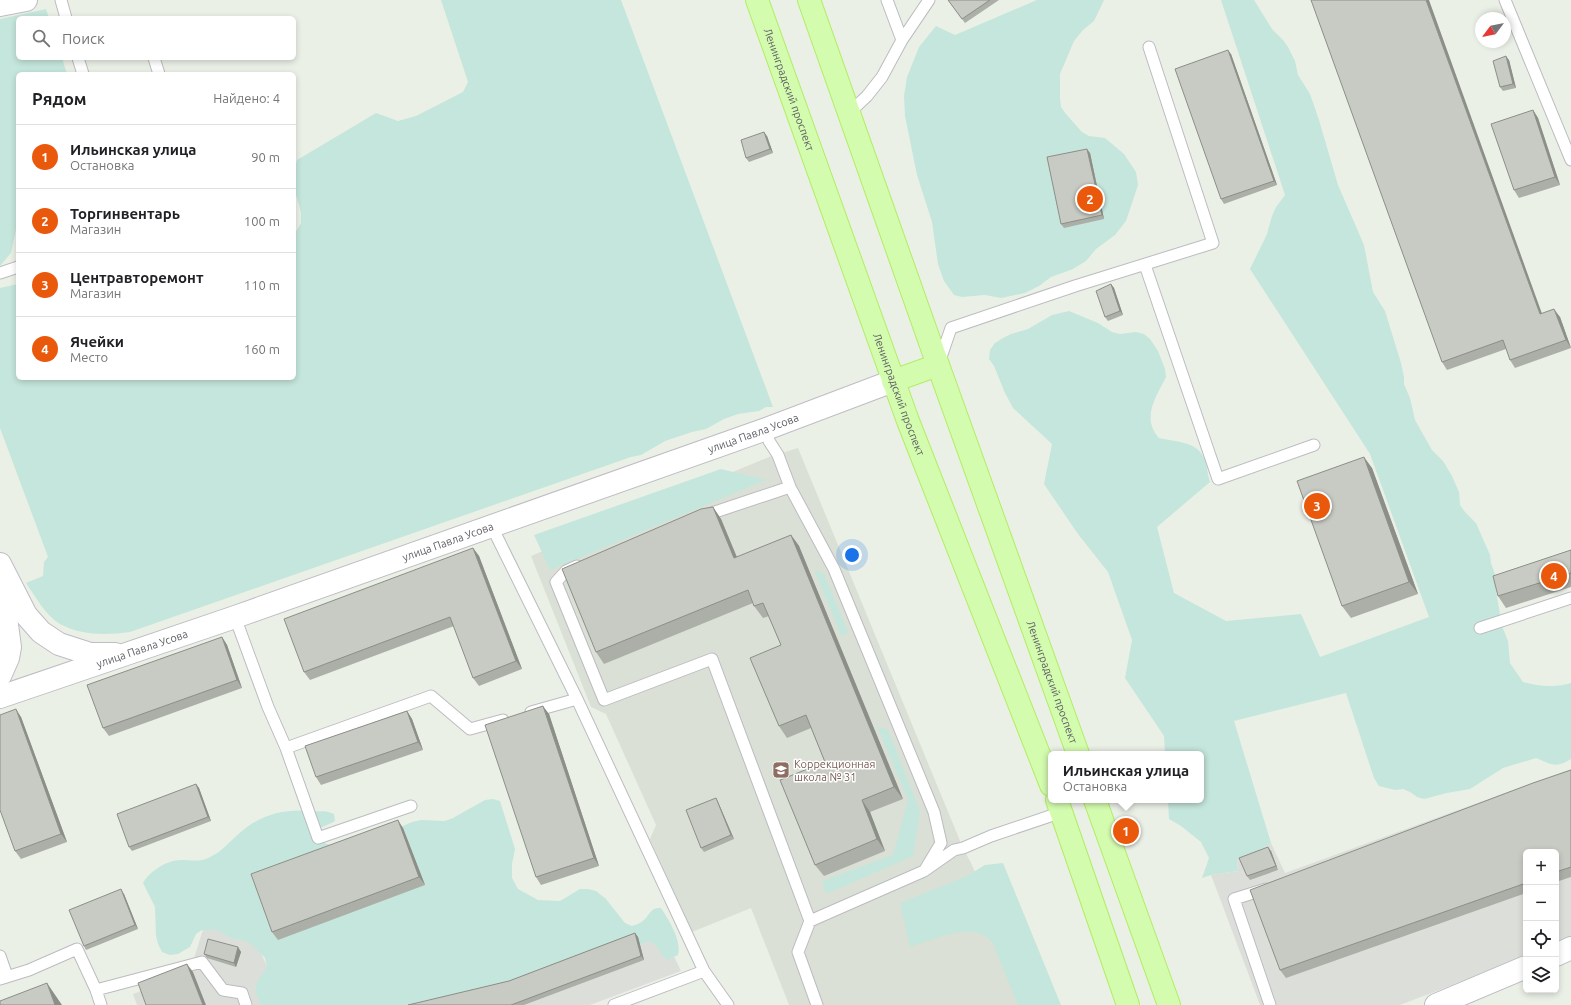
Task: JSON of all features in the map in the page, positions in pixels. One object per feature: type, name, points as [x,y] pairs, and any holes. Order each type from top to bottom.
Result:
[{"type":"main road","name":"Ленинградский проспект","points":[[757,0],[893,381],[1048,776]]},
{"type":"main road","name":"Ленинградский проспект","points":[[809,0],[1077,751]]},
{"type":"main road","points":[[893,381],[938,365]]},
{"type":"main road","points":[[1096,803],[1169,1005]]},
{"type":"main road","points":[[1059,806],[1128,1005]]},
{"type":"street","points":[[0,5],[26,0]]},
{"type":"street","name":"улица Павла Усова","points":[[0,697],[235,617],[766,429],[893,381]]},
{"type":"street","points":[[0,564],[26,615],[41,632],[59,644],[90,654],[115,654],[141,650]]},
{"type":"street","points":[[0,574],[7,612],[10,647],[8,658],[0,676]]},
{"type":"street","points":[[1559,954],[1571,948]]},
{"type":"street","points":[[1436,1005],[1523,968]]},
{"type":"lane","points":[[61,0],[65,16]]},
{"type":"lane","points":[[887,0],[902,40]]},
{"type":"lane","points":[[849,113],[867,96],[882,77],[902,40],[930,0]]},
{"type":"lane","points":[[1505,0],[1571,160]]},
{"type":"lane","points":[[938,365],[951,328],[1075,286],[1214,243],[1149,47]]},
{"type":"lane","points":[[79,60],[82,72]]},
{"type":"lane","points":[[155,60],[158,72]]},
{"type":"lane","points":[[1145,265],[1218,479],[1314,445]]},
{"type":"lane","points":[[0,273],[16,267]]},
{"type":"lane","points":[[766,429],[769,441],[778,455],[790,487],[834,569],[934,812],[941,843],[924,871]]},
{"type":"lane","points":[[696,519],[717,510],[790,487]]},
{"type":"lane","points":[[494,525],[496,535],[577,699],[704,971],[728,1005]]},
{"type":"lane","points":[[588,562],[566,571],[556,582],[604,700],[712,659],[810,921],[798,952],[817,1005]]},
{"type":"lane","points":[[1480,628],[1571,598]]},
{"type":"lane","points":[[235,617],[268,707],[286,748],[318,838],[411,806]]},
{"type":"lane","points":[[286,748],[431,696],[470,729],[577,699]]},
{"type":"lane","points":[[810,921],[924,871],[954,850],[963,848],[1059,806]]},
{"type":"lane","points":[[1270,1005],[1234,899],[1279,884]]},
{"type":"lane","points":[[0,956],[4,978],[29,970],[77,949],[96,990],[101,1005]]},
{"type":"lane","points":[[96,990],[202,962],[223,990],[242,993],[246,1005]]},
{"type":"lane","points":[[614,1005],[704,971]]},
{"type":"shaded area","points":[[441,0],[621,0],[773,407],[766,407],[759,411],[738,414],[724,419],[706,429],[665,441],[641,455],[631,457],[130,632],[112,634],[86,633],[60,624],[45,611],[26,583],[43,576],[44,562],[48,557],[0,428],[0,288],[16,284],[16,380],[296,380],[296,232],[301,223],[301,212],[296,195],[297,160],[376,113],[398,121],[416,116],[463,92],[468,82]]},
{"type":"shaded area","points":[[1037,0],[1104,0],[1094,21],[1083,30],[1074,41],[1060,74],[1061,107],[1082,132],[1089,136],[1105,138],[1124,154],[1136,172],[1138,185],[1126,221],[1115,235],[1096,249],[1086,261],[1073,269],[1051,277],[1039,286],[1025,293],[1001,298],[985,295],[962,297],[954,295],[944,281],[938,264],[932,222],[917,175],[905,116],[904,96],[907,77],[919,47],[936,26],[955,35]]},
{"type":"shaded area","points":[[1221,0],[1254,0],[1272,29],[1288,47],[1295,61],[1298,75],[1310,94],[1338,185],[1364,245],[1373,292],[1385,311],[1401,363],[1404,384],[1410,398],[1415,420],[1432,450],[1443,461],[1452,476],[1459,492],[1460,505],[1476,523],[1490,555],[1491,563],[1498,583],[1496,591],[1502,626],[1508,641],[1510,663],[1523,682],[1547,686],[1559,686],[1571,683],[1571,759],[1557,765],[1549,764],[1536,758],[1503,768],[1470,789],[1424,799],[1417,797],[1403,789],[1395,790],[1379,786],[1374,778],[1346,693],[1234,721],[1271,843],[1256,852],[1237,860],[1238,871],[1211,875],[1202,878],[1209,858],[1201,842],[1181,826],[1169,819],[1168,803],[1204,803],[1204,751],[1165,751],[1164,736],[1125,678],[1132,640],[1108,572],[1078,534],[1044,484],[1052,444],[1013,408],[994,366],[989,359],[990,350],[995,343],[1011,334],[1028,329],[1052,315],[1069,311],[1098,323],[1112,332],[1120,334],[1136,332],[1144,334],[1150,339],[1158,351],[1165,369],[1166,377],[1152,408],[1151,423],[1159,438],[1186,443],[1197,449],[1202,454],[1207,465],[1210,482],[1157,527],[1174,593],[1226,621],[1301,614],[1320,657],[1429,617],[1370,454],[1250,269],[1267,234],[1276,207],[1285,195]]},
{"type":"shaded area","points":[[46,9],[48,16],[16,16],[16,60],[63,60],[66,72],[16,72],[16,229],[11,253],[0,266],[0,19]]},
{"type":"shaded area","name":"Коррекционная школа № 31","points":[[798,448],[963,848],[972,865],[1031,1005],[789,1005],[751,908],[692,932],[650,839],[656,825],[606,714],[591,707],[531,556],[769,457]]},
{"type":"shaded area","points":[[721,469],[766,480],[550,570],[534,535]]},
{"type":"shaded area","points":[[814,570],[824,574],[848,632],[842,637]]},
{"type":"shaded area","points":[[877,726],[888,730],[920,811],[913,856],[826,894],[822,881],[893,855],[908,800]]},
{"type":"shaded area","points":[[1571,769],[1571,940],[1559,945],[1559,849],[1523,849],[1523,958],[1400,1005],[1260,1005],[1211,875],[1238,871],[1237,860],[1256,852],[1271,843],[1285,873]]},
{"type":"shaded area","points":[[493,799],[500,801],[515,849],[512,864],[512,878],[518,889],[538,900],[560,901],[580,889],[596,891],[606,899],[625,923],[632,926],[643,921],[653,910],[661,908],[671,924],[676,937],[679,949],[678,955],[667,960],[650,941],[635,946],[619,955],[419,1005],[261,1005],[256,993],[256,985],[267,967],[265,958],[246,941],[231,938],[217,930],[202,930],[196,934],[190,947],[178,954],[170,955],[162,952],[158,944],[156,936],[155,907],[143,883],[150,874],[159,867],[176,860],[202,860],[213,856],[242,831],[258,820],[274,814],[292,811],[325,812],[334,814],[335,821],[315,831],[321,841],[331,845],[396,829],[421,820],[445,821],[485,800]]},
{"type":"shaded area","points":[[1003,863],[1061,1005],[1018,1005],[993,944],[986,936],[966,932],[954,933],[910,947],[900,903],[967,876],[985,865]]},
{"type":"shaded area","points":[[206,920],[255,941],[286,1005],[137,1005],[133,994],[190,971]]},
{"type":"shaded area","points":[[662,931],[681,971],[590,1005],[434,1005]]},
{"type":"building","points":[[948,0],[990,0],[962,19]]},
{"type":"building","points":[[1311,0],[1426,0],[1540,314],[1554,309],[1566,340],[1510,360],[1503,340],[1442,362]]},
{"type":"building","points":[[1228,50],[1274,181],[1221,199],[1175,69]]},
{"type":"building","points":[[1506,56],[1513,84],[1500,87],[1493,61]]},
{"type":"building","points":[[1533,110],[1555,177],[1514,190],[1491,124]]},
{"type":"building","points":[[764,132],[770,149],[746,158],[741,140]]},
{"type":"building","points":[[1087,149],[1102,215],[1061,224],[1047,157]]},
{"type":"building","points":[[1111,284],[1120,311],[1105,317],[1096,291]]},
{"type":"building","points":[[1364,457],[1409,582],[1342,606],[1297,481]]},
{"type":"building","points":[[713,507],[734,558],[791,535],[894,787],[862,800],[877,839],[815,865],[780,780],[825,762],[806,715],[779,726],[750,658],[781,645],[763,603],[754,606],[748,590],[596,652],[562,569],[701,509]]},
{"type":"building","points":[[473,548],[516,661],[473,678],[450,617],[304,672],[284,619]]},
{"type":"building","points":[[1571,550],[1571,573],[1498,596],[1493,576]]},
{"type":"building","points":[[222,637],[237,680],[103,728],[87,685]]},
{"type":"building","points":[[543,706],[594,858],[536,877],[485,725]]},
{"type":"building","points":[[16,709],[61,834],[15,851],[0,810],[0,715]]},
{"type":"building","points":[[407,711],[418,742],[316,777],[305,746]]},
{"type":"building","points":[[1571,770],[1571,867],[1559,871],[1559,849],[1523,849],[1523,884],[1280,970],[1250,890]]},
{"type":"building","points":[[196,784],[208,817],[129,847],[117,814]]},
{"type":"building","points":[[716,798],[731,835],[701,848],[686,810]]},
{"type":"building","points":[[398,820],[419,877],[272,932],[251,874]]},
{"type":"building","points":[[1268,847],[1276,866],[1247,876],[1239,858]]},
{"type":"building","points":[[121,889],[135,925],[84,946],[69,910]]},
{"type":"building","points":[[635,933],[641,956],[511,1005],[408,1005],[509,981]]},
{"type":"building","points":[[208,939],[238,947],[234,963],[204,954]]},
{"type":"building","points":[[187,964],[203,1005],[146,1005],[138,983]]},
{"type":"building","points":[[47,983],[55,1005],[0,1005],[0,1001]]},
{"type":"place","name":"Торгинвентарь","points":[[1090,199]]},
{"type":"place","name":"Центравторемонт","points":[[1317,506]]},
{"type":"place","name":"Ячейки","points":[[1554,576]]},
{"type":"place","name":"Коррекционная школа № 31","points":[[781,770]]},
{"type":"place","name":"Ильинская улица","points":[[1126,831]]}]
